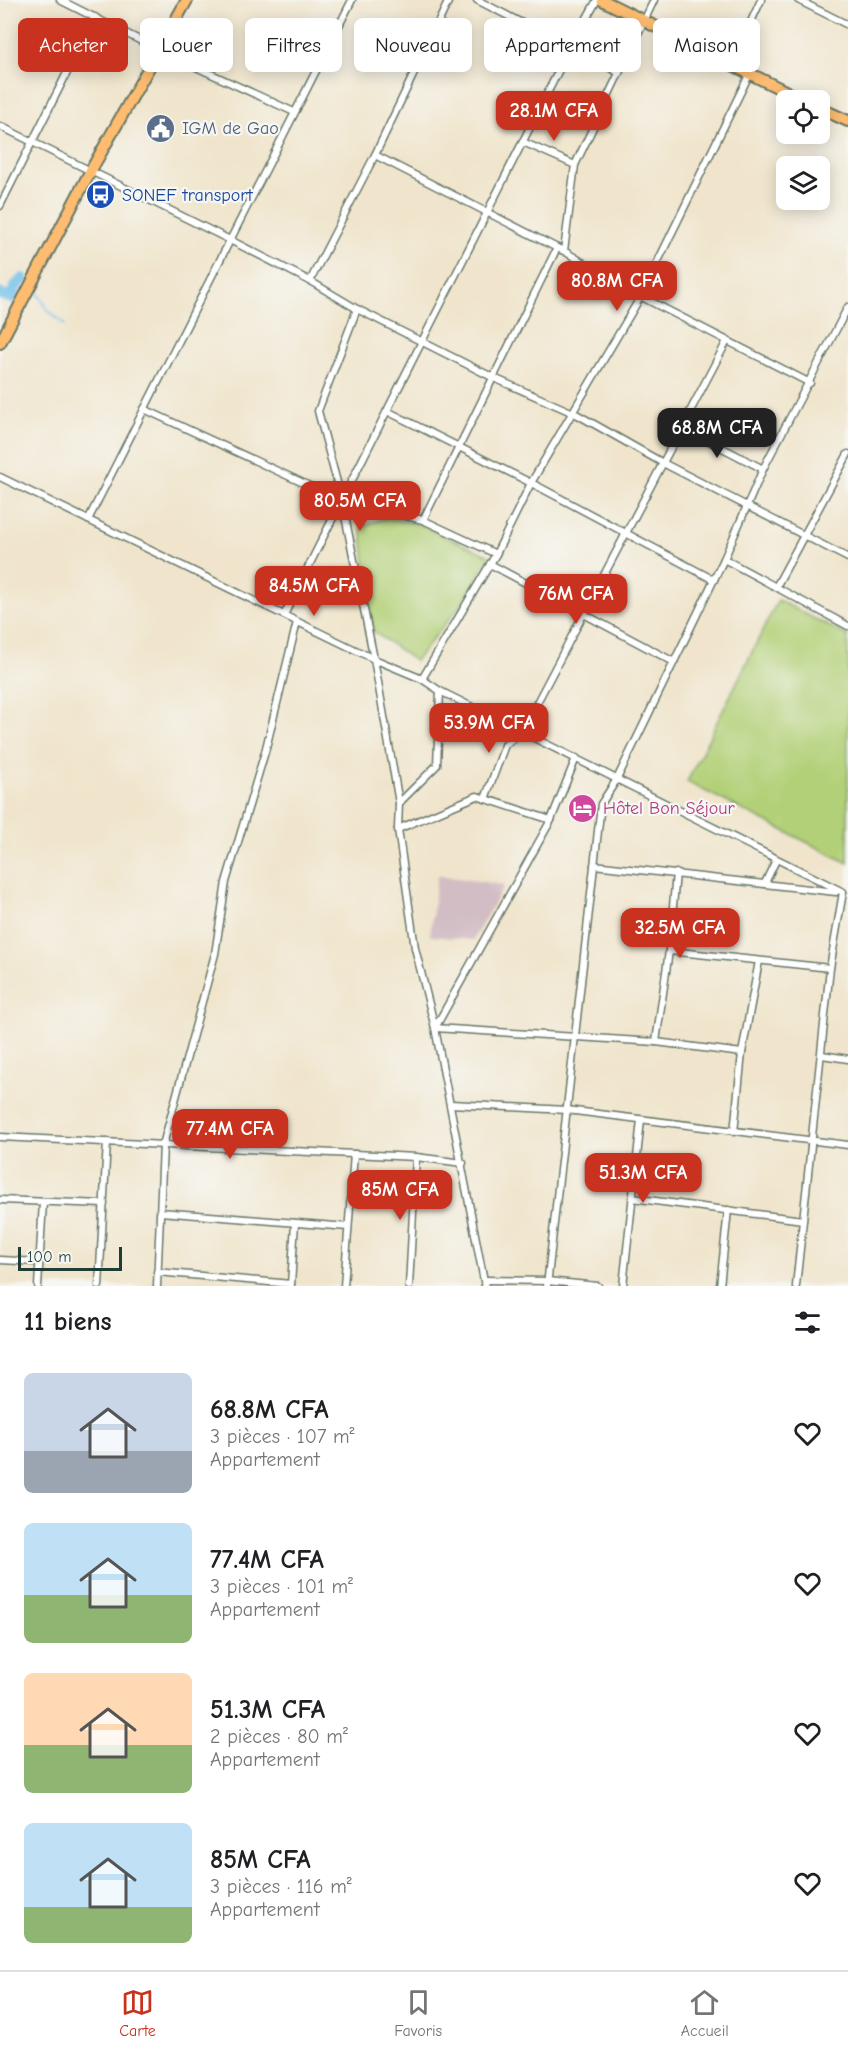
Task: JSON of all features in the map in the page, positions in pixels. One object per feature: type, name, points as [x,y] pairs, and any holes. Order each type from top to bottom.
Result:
[{"type":"main road","points":[[177,18],[187,0]]},
{"type":"main road","points":[[602,0],[653,26]]},
{"type":"main road","points":[[0,343],[90,172],[147,72]]},
{"type":"main road","points":[[743,72],[781,90]]},
{"type":"main road","points":[[830,113],[848,122]]},
{"type":"street","points":[[60,0],[140,40]]},
{"type":"street","points":[[88,520],[352,0]]},
{"type":"street","points":[[310,281],[375,154],[449,0]]},
{"type":"street","points":[[477,0],[512,18]]},
{"type":"street","points":[[587,18],[597,0]]},
{"type":"street","points":[[641,29],[654,0]]},
{"type":"street","points":[[753,18],[761,0]]},
{"type":"street","points":[[798,0],[848,25]]},
{"type":"street","points":[[0,206],[95,17]]},
{"type":"street","points":[[207,72],[294,112]]},
{"type":"street","points":[[284,615],[424,342],[558,72]]},
{"type":"street","points":[[423,520],[560,250],[575,165],[618,72]]},
{"type":"street","points":[[422,679],[496,554],[531,483],[641,296],[749,75]]},
{"type":"street","points":[[0,126],[230,240],[310,281],[357,309],[494,378],[573,413],[663,463],[848,558]]},
{"type":"street","points":[[524,142],[575,165]]},
{"type":"street","points":[[375,154],[560,250],[727,342],[810,383]]},
{"type":"street","points":[[547,1283],[601,804],[617,779],[714,580],[763,469],[848,307]]},
{"type":"street","points":[[357,309],[318,411],[342,501],[374,659],[399,803],[398,829],[415,948],[451,1104],[484,1283],[598,1286]]},
{"type":"street","points":[[485,799],[505,745],[522,731],[727,342]]},
{"type":"street","points":[[144,409],[342,501],[423,520],[496,554]]},
{"type":"street","points":[[387,411],[531,483],[714,580]]},
{"type":"street","points":[[682,427],[763,469]]},
{"type":"street","points":[[776,587],[848,454]]},
{"type":"street","points":[[0,477],[374,659],[422,679],[440,691],[843,892]]},
{"type":"street","points":[[724,559],[848,626]]},
{"type":"street","points":[[490,564],[674,662]]},
{"type":"street","points":[[157,1286],[163,1145],[215,954],[226,882],[265,752],[297,621]]},
{"type":"street","points":[[399,803],[437,765],[440,691]]},
{"type":"street","points":[[435,1028],[551,820],[576,758]]},
{"type":"street","points":[[398,829],[477,796],[551,820]]},
{"type":"street","points":[[765,883],[776,860]]},
{"type":"street","points":[[594,865],[843,892]]},
{"type":"street","points":[[656,1042],[669,951],[676,873]]},
{"type":"street","points":[[796,1286],[830,968],[843,892]]},
{"type":"street","points":[[669,951],[830,968]]},
{"type":"street","points":[[734,1132],[742,1053],[759,961]]},
{"type":"street","points":[[435,1028],[656,1042],[742,1053]]},
{"type":"street","points":[[822,1055],[848,1059]]},
{"type":"street","points":[[451,1104],[567,1110],[848,1145]]},
{"type":"street","points":[[623,1286],[641,1120]]},
{"type":"street","points":[[0,1137],[416,1157],[463,1163]]},
{"type":"street","points":[[99,1286],[107,1142]]},
{"type":"street","points":[[344,1286],[354,1154]]},
{"type":"street","points":[[409,1286],[416,1157]]},
{"type":"street","points":[[632,1198],[803,1220]]},
{"type":"street","points":[[0,1200],[104,1204]]},
{"type":"street","points":[[38,1286],[43,1202]]},
{"type":"street","points":[[720,1286],[728,1210]]},
{"type":"street","points":[[160,1212],[348,1227]]},
{"type":"street","points":[[157,1272],[291,1285],[295,1223]]},
{"type":"street","points":[[0,1260],[39,1262]]},
{"type":"street","points":[[228,1286],[229,1278]]},
{"type":"shaded area","points":[[437,875],[504,885],[473,940],[430,936]]},
{"type":"green space","points":[[387,517],[420,525],[490,556],[464,601],[415,661],[373,631],[361,527]]},
{"type":"green space","points":[[778,600],[848,636],[848,863],[687,782]]},
{"type":"waterway","points":[[0,294],[12,298],[15,287],[23,279]]},
{"type":"waterway","points":[[34,287],[48,310],[65,325]]},
{"type":"place","name":"IGM de Gao","points":[[161,128]]},
{"type":"place","name":"SONEF transport","points":[[101,195]]},
{"type":"place","name":"Hôtel Bon Séjour","points":[[582,808]]}]
